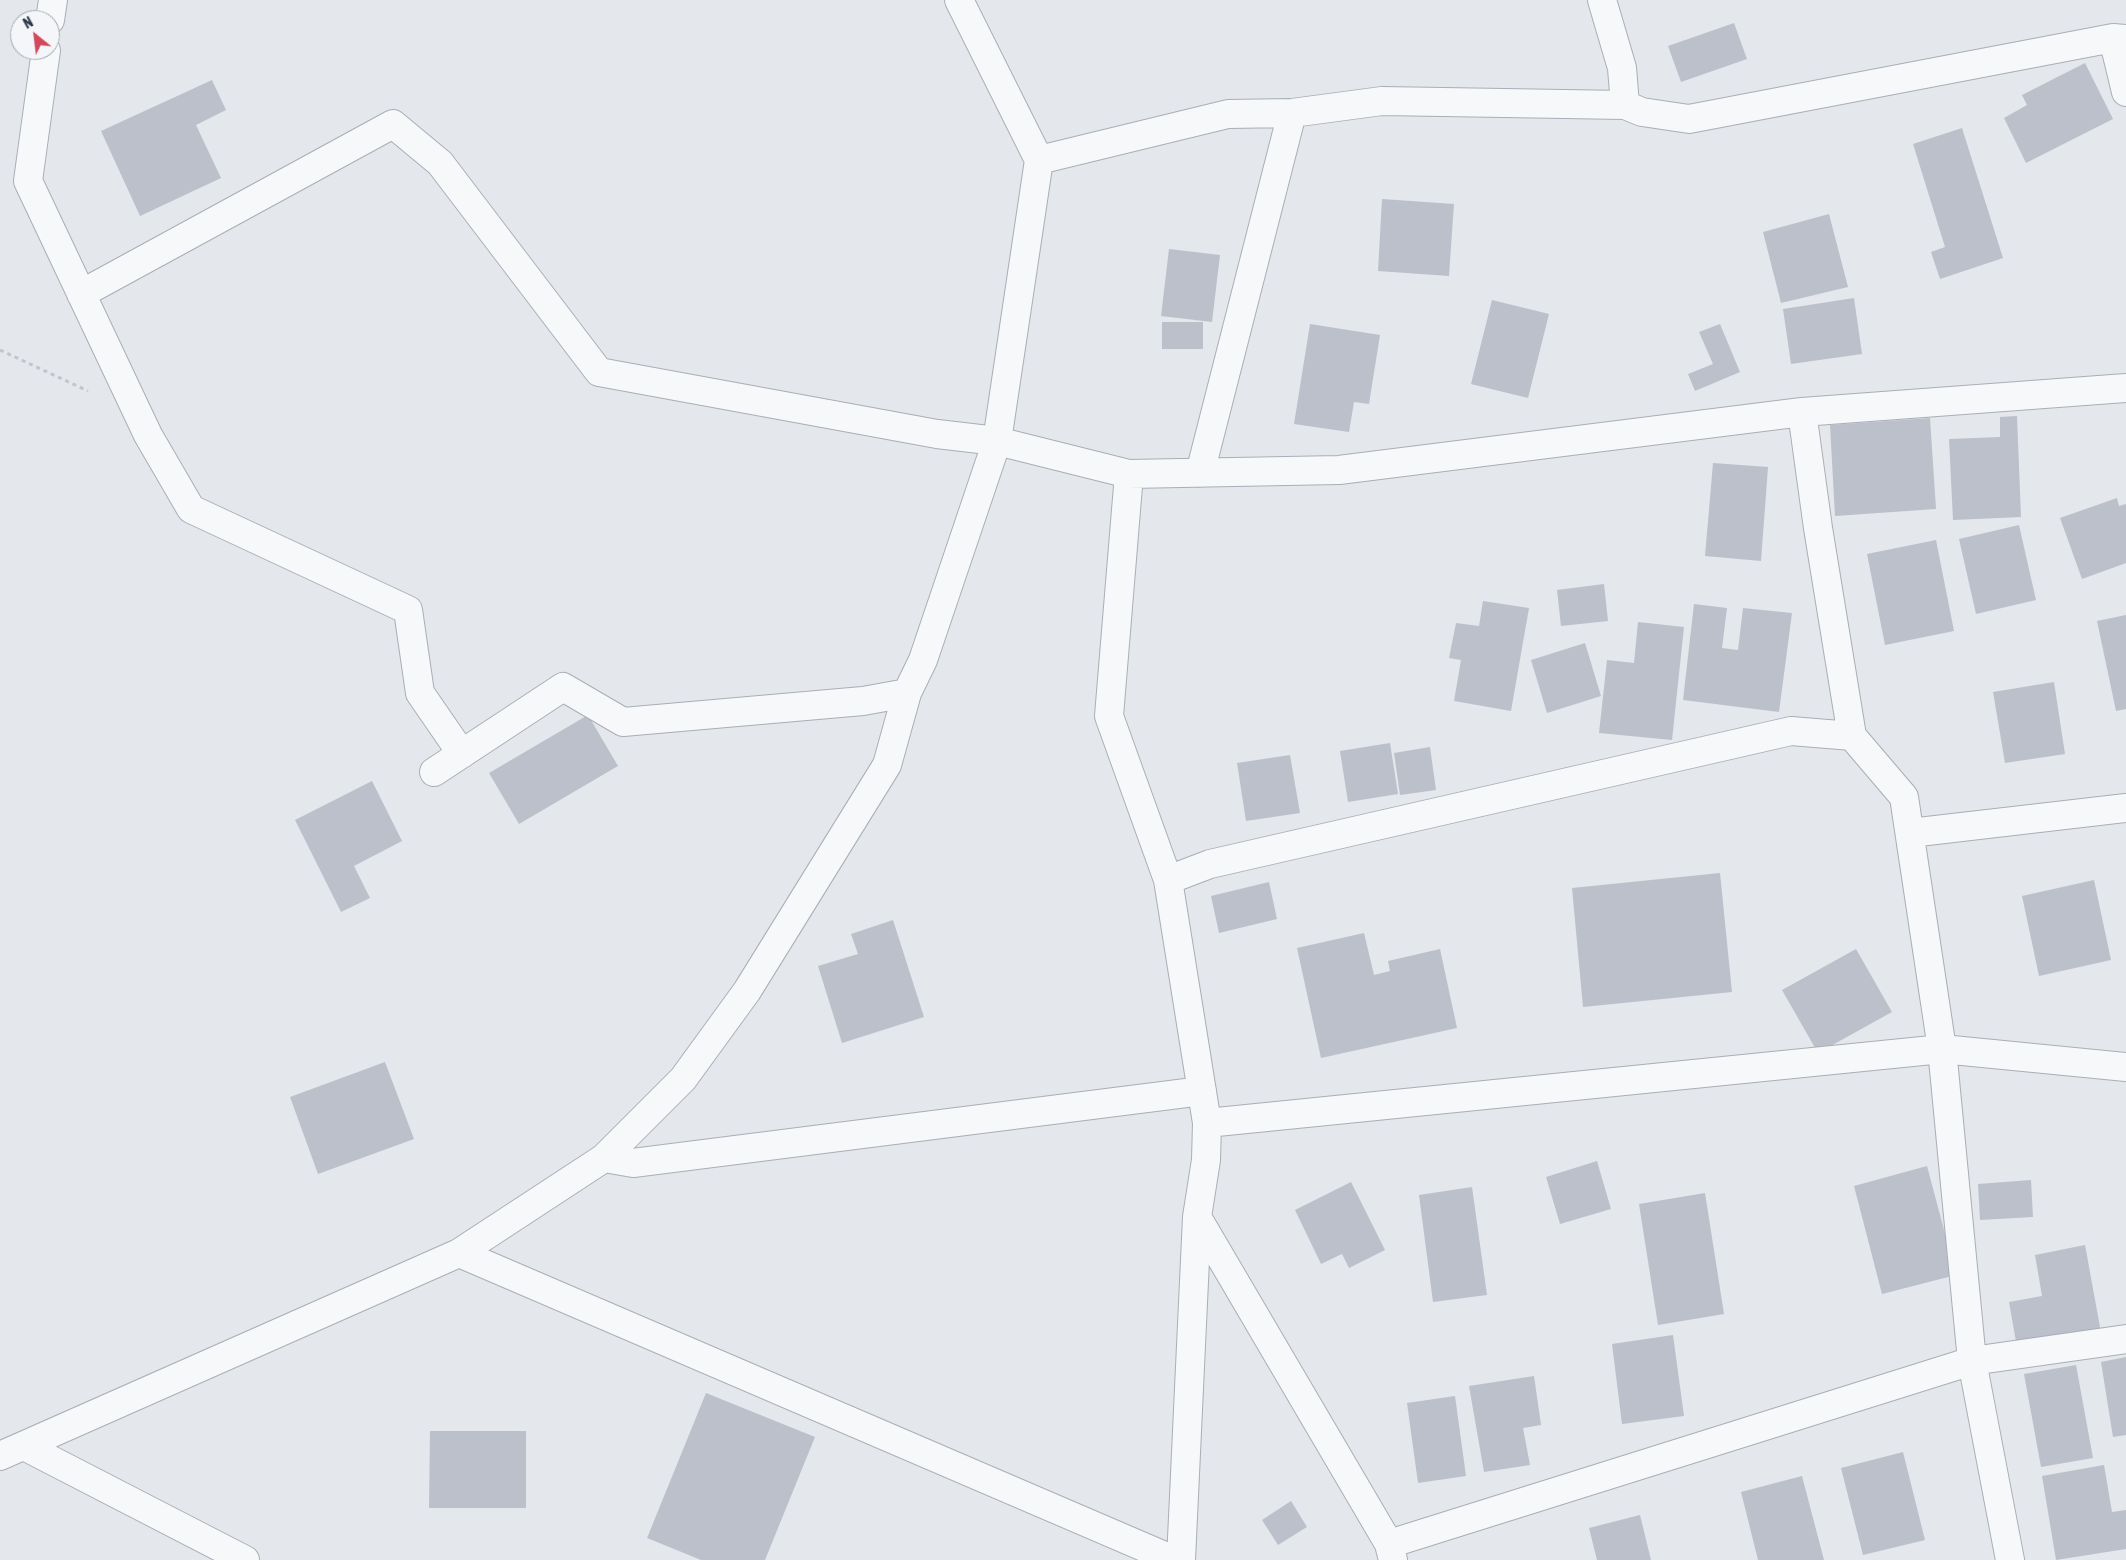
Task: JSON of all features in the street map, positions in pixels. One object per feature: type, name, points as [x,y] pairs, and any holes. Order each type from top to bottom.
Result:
[{"type":"street","points":[[12,1451],[459,1253],[604,1158],[683,1079],[747,991],[887,765],[907,693],[923,660],[997,440],[1039,160],[959,0]]},
{"type":"street","points":[[1602,0],[1622,68],[1625,104]]},
{"type":"street","points":[[1039,160],[1228,114],[1292,113],[1382,101],[1625,104],[1642,112],[1689,119],[2119,39],[2126,92]]},
{"type":"street","points":[[45,60],[28,181],[148,436],[191,509],[408,610],[420,693],[462,754]]},
{"type":"street","points":[[1200,473],[1292,113]]},
{"type":"street","points":[[81,294],[393,124],[440,163],[600,372],[937,434],[997,440],[1129,474],[1339,470],[1802,412],[2126,388]]},
{"type":"street","points":[[1802,412],[1818,528],[1852,736],[1904,797],[1942,1049],[1972,1361],[2010,1560]]},
{"type":"street","points":[[1129,474],[1109,716],[1168,880],[1208,1123],[1206,1160],[1197,1217],[1181,1560]]},
{"type":"street","points":[[434,772],[563,687],[623,722],[863,702],[907,693]]},
{"type":"street","points":[[1168,880],[1210,864],[1791,730],[1852,736]]},
{"type":"street","points":[[1910,833],[2126,808]]},
{"type":"street","points":[[1208,1123],[1942,1049],[2126,1067]]},
{"type":"street","points":[[604,1158],[633,1163],[1202,1091]]},
{"type":"street","points":[[1197,1217],[1391,1552],[1972,1361],[2126,1339]]},
{"type":"street","points":[[459,1253],[1174,1560]]},
{"type":"street","points":[[12,1451],[245,1560]]},
{"type":"path","points":[[0,350],[138,415]]},
{"type":"building","points":[[1734,23],[1747,59],[1681,82],[1668,46]]},
{"type":"building","points":[[2085,63],[2113,119],[2026,163],[2004,118],[2027,105],[2022,95]]},
{"type":"building","points":[[212,80],[226,110],[196,125],[221,178],[140,216],[101,131]]},
{"type":"building","points":[[1962,128],[2003,258],[1940,279],[1931,252],[1945,247],[1913,144]]},
{"type":"building","points":[[1382,199],[1454,204],[1449,276],[1378,271]]},
{"type":"building","points":[[1829,214],[1848,287],[1781,303],[1763,232]]},
{"type":"building","points":[[1169,249],[1220,255],[1212,322],[1161,316]]},
{"type":"building","points":[[1854,298],[1862,354],[1791,364],[1783,309]]},
{"type":"building","points":[[1492,300],[1549,314],[1528,398],[1471,384]]},
{"type":"building","points":[[1162,322],[1203,322],[1203,349],[1162,349]]},
{"type":"building","points":[[1310,324],[1380,335],[1369,404],[1354,402],[1349,432],[1294,424]]},
{"type":"building","points":[[1720,324],[1740,372],[1695,391],[1688,374],[1713,364],[1699,332]]},
{"type":"building","points":[[2017,416],[2021,517],[1953,520],[1949,439],[2000,437],[2000,417]]},
{"type":"building","points":[[1930,418],[1936,509],[1835,516],[1830,425]]},
{"type":"building","points":[[1713,463],[1768,467],[1761,561],[1705,556]]},
{"type":"building","points":[[2117,498],[2119,506],[2126,504],[2126,563],[2082,579],[2060,518]]},
{"type":"building","points":[[2019,525],[2036,600],[1976,614],[1959,539]]},
{"type":"building","points":[[1936,540],[1954,631],[1885,645],[1867,554]]},
{"type":"building","points":[[1604,584],[1608,621],[1561,626],[1557,590]]},
{"type":"building","points":[[1483,601],[1529,608],[1511,711],[1454,701],[1461,660],[1449,658],[1456,623],[1479,626]]},
{"type":"building","points":[[1694,604],[1727,608],[1722,648],[1738,650],[1743,608],[1792,613],[1779,712],[1683,700]]},
{"type":"building","points":[[2126,615],[2126,709],[2116,711],[2097,621]]},
{"type":"building","points":[[1638,622],[1684,627],[1672,740],[1599,733],[1607,660],[1634,663]]},
{"type":"building","points":[[1585,643],[1601,696],[1547,713],[1531,660]]},
{"type":"building","points":[[2054,682],[2065,754],[2005,763],[1993,692]]},
{"type":"building","points":[[588,715],[618,766],[519,824],[489,773]]},
{"type":"building","points":[[1390,743],[1398,794],[1348,802],[1340,751]]},
{"type":"building","points":[[1430,747],[1436,790],[1400,795],[1394,753]]},
{"type":"building","points":[[1290,755],[1300,813],[1246,821],[1237,763]]},
{"type":"building","points":[[372,781],[402,841],[354,866],[370,898],[341,912],[295,820]]},
{"type":"building","points":[[1720,873],[1732,992],[1583,1007],[1572,888]]},
{"type":"building","points":[[2094,880],[2111,960],[2039,976],[2022,896]]},
{"type":"building","points":[[1269,882],[1277,919],[1219,933],[1211,896]]},
{"type":"building","points":[[893,920],[924,1017],[842,1043],[818,966],[858,954],[851,934]]},
{"type":"building","points":[[1364,933],[1374,975],[1390,971],[1388,961],[1440,949],[1457,1028],[1321,1058],[1297,948]]},
{"type":"building","points":[[1856,949],[1892,1012],[1818,1053],[1782,990]]},
{"type":"building","points":[[385,1062],[414,1139],[318,1174],[290,1097]]},
{"type":"building","points":[[1597,1161],[1611,1209],[1560,1224],[1546,1177]]},
{"type":"building","points":[[1927,1166],[1956,1275],[1882,1294],[1854,1186]]},
{"type":"building","points":[[2031,1180],[2033,1217],[1980,1220],[1978,1184]]},
{"type":"building","points":[[1351,1182],[1385,1250],[1349,1268],[1342,1254],[1321,1264],[1295,1210]]},
{"type":"building","points":[[1472,1187],[1487,1295],[1433,1302],[1419,1195]]},
{"type":"building","points":[[1705,1193],[1724,1314],[1658,1325],[1639,1204]]},
{"type":"building","points":[[2085,1245],[2102,1338],[2018,1353],[2009,1302],[2042,1296],[2035,1255]]},
{"type":"building","points":[[1673,1335],[1684,1416],[1622,1424],[1612,1344]]},
{"type":"building","points":[[2126,1357],[2126,1435],[2113,1437],[2101,1362]]},
{"type":"building","points":[[2076,1365],[2093,1458],[2041,1467],[2024,1374]]},
{"type":"building","points":[[1534,1376],[1541,1425],[1523,1428],[1530,1465],[1484,1472],[1469,1386]]},
{"type":"building","points":[[706,1393],[815,1437],[765,1560],[701,1560],[647,1538]]},
{"type":"building","points":[[1455,1396],[1466,1476],[1418,1483],[1407,1403]]},
{"type":"building","points":[[430,1431],[526,1431],[526,1508],[429,1508]]},
{"type":"building","points":[[1903,1452],[1925,1540],[1863,1555],[1841,1468]]},
{"type":"building","points":[[2104,1465],[2112,1512],[2126,1510],[2126,1549],[2056,1560],[2042,1476]]},
{"type":"building","points":[[1802,1476],[1824,1560],[1758,1560],[1741,1492]]},
{"type":"building","points":[[1291,1501],[1307,1527],[1278,1545],[1262,1520]]},
{"type":"building","points":[[1640,1515],[1651,1560],[1597,1560],[1589,1528]]}]
